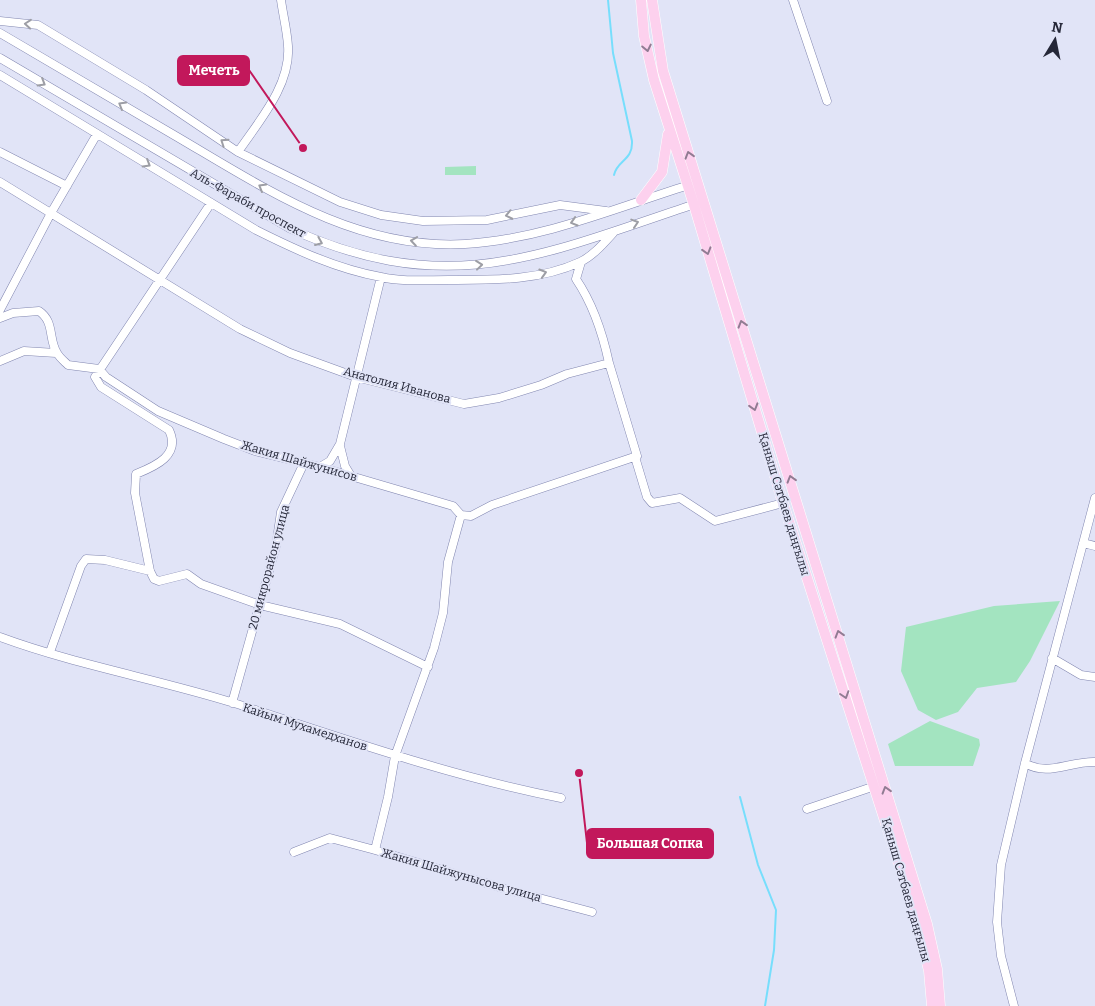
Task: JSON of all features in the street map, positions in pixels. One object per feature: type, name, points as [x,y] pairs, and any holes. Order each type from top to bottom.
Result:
[{"type":"main road","name":"Қаныш Сәтбаев даңғылы","points":[[641,0],[644,36],[654,80],[694,205],[783,503],[918,924],[929,971],[932,1006]]},
{"type":"main road","name":"Қаныш Сәтбаев даңғылы","points":[[652,0],[663,71],[927,924],[937,969],[940,1006]]},
{"type":"main road","points":[[641,200],[662,172],[669,131]]},
{"type":"street","points":[[238,152],[276,94],[285,72],[288,47],[281,0]]},
{"type":"street","points":[[793,0],[827,101]]},
{"type":"street","points":[[0,21],[38,25],[146,90],[238,152],[340,202],[400,218],[423,221],[487,220],[560,205],[608,211]]},
{"type":"street","name":"Аль-Фараби проспект","points":[[0,33],[296,206],[361,231],[424,243],[464,244],[528,235],[698,182]]},
{"type":"street","name":"Аль-Фараби проспект","points":[[0,58],[291,229],[350,253],[409,265],[464,267],[497,264],[554,252],[704,201]]},
{"type":"street","points":[[0,75],[256,230],[297,251],[380,277],[409,280],[503,280],[530,277],[581,262],[599,248],[618,229]]},
{"type":"street","points":[[0,310],[51,213],[97,134]]},
{"type":"street","points":[[0,152],[66,186]]},
{"type":"street","name":"Анатолия Иванова","points":[[0,182],[240,329],[290,353],[356,377],[464,404],[499,398],[541,385],[567,374],[609,363]]},
{"type":"street","points":[[211,203],[158,279],[95,376],[101,387],[169,430],[173,438],[172,448],[166,457],[154,467],[136,474],[135,493],[150,571],[154,579],[159,581],[187,574],[201,584],[260,605],[340,624],[428,667]]},
{"type":"street","points":[[581,262],[576,279],[583,289],[600,329],[647,497],[652,503],[680,498],[715,521],[783,503]]},
{"type":"street","points":[[320,466],[330,461],[340,444],[380,277]]},
{"type":"street","points":[[0,318],[13,313],[39,310],[46,315],[52,329],[56,353],[68,365],[99,369]]},
{"type":"street","points":[[0,361],[24,351],[56,353]]},
{"type":"street","name":"Жакия Шайжунисов","points":[[99,369],[106,377],[158,411],[255,451],[320,466],[453,506],[461,516]]},
{"type":"street","points":[[340,444],[345,466],[351,476]]},
{"type":"street","points":[[461,516],[471,516],[492,505],[636,457]]},
{"type":"street","name":"20 микрорайон улица","points":[[232,703],[276,546],[281,512],[304,463]]},
{"type":"street","points":[[1014,1006],[1001,956],[997,922],[1001,865],[1025,763],[1095,498]]},
{"type":"street","name":"Жакия Шайжунысова улица","points":[[461,516],[448,562],[442,613],[428,667],[395,756],[388,797],[375,850],[500,888],[592,912]]},
{"type":"street","points":[[1083,543],[1095,546]]},
{"type":"street","points":[[50,652],[81,566],[86,559],[105,560],[150,571]]},
{"type":"street","name":"Кайым Мухамедханов","points":[[0,637],[232,703],[395,756],[454,771],[476,780],[561,798]]},
{"type":"street","points":[[1052,658],[1081,675],[1095,677]]},
{"type":"street","points":[[1025,763],[1034,768],[1048,770],[1083,762],[1095,762]]},
{"type":"street","points":[[807,809],[875,786]]},
{"type":"street","points":[[294,852],[330,838],[375,850]]},
{"type":"green space","points":[[476,166],[476,175],[445,175],[445,167]]},
{"type":"green space","points":[[1060,601],[1030,661],[1016,682],[977,688],[958,712],[936,720],[918,710],[901,671],[906,627],[994,606]]},
{"type":"green space","points":[[930,721],[979,739],[980,745],[973,766],[895,766],[888,744]]},
{"type":"waterway","points":[[608,0],[613,53],[632,141],[632,148],[628,157],[618,166],[614,175]]},
{"type":"waterway","points":[[740,797],[758,865],[776,910],[774,950],[765,1006]]},
{"type":"place","name":"Мечеть","points":[[303,148]]},
{"type":"place","name":"Большая Сопка","points":[[579,773]]}]
